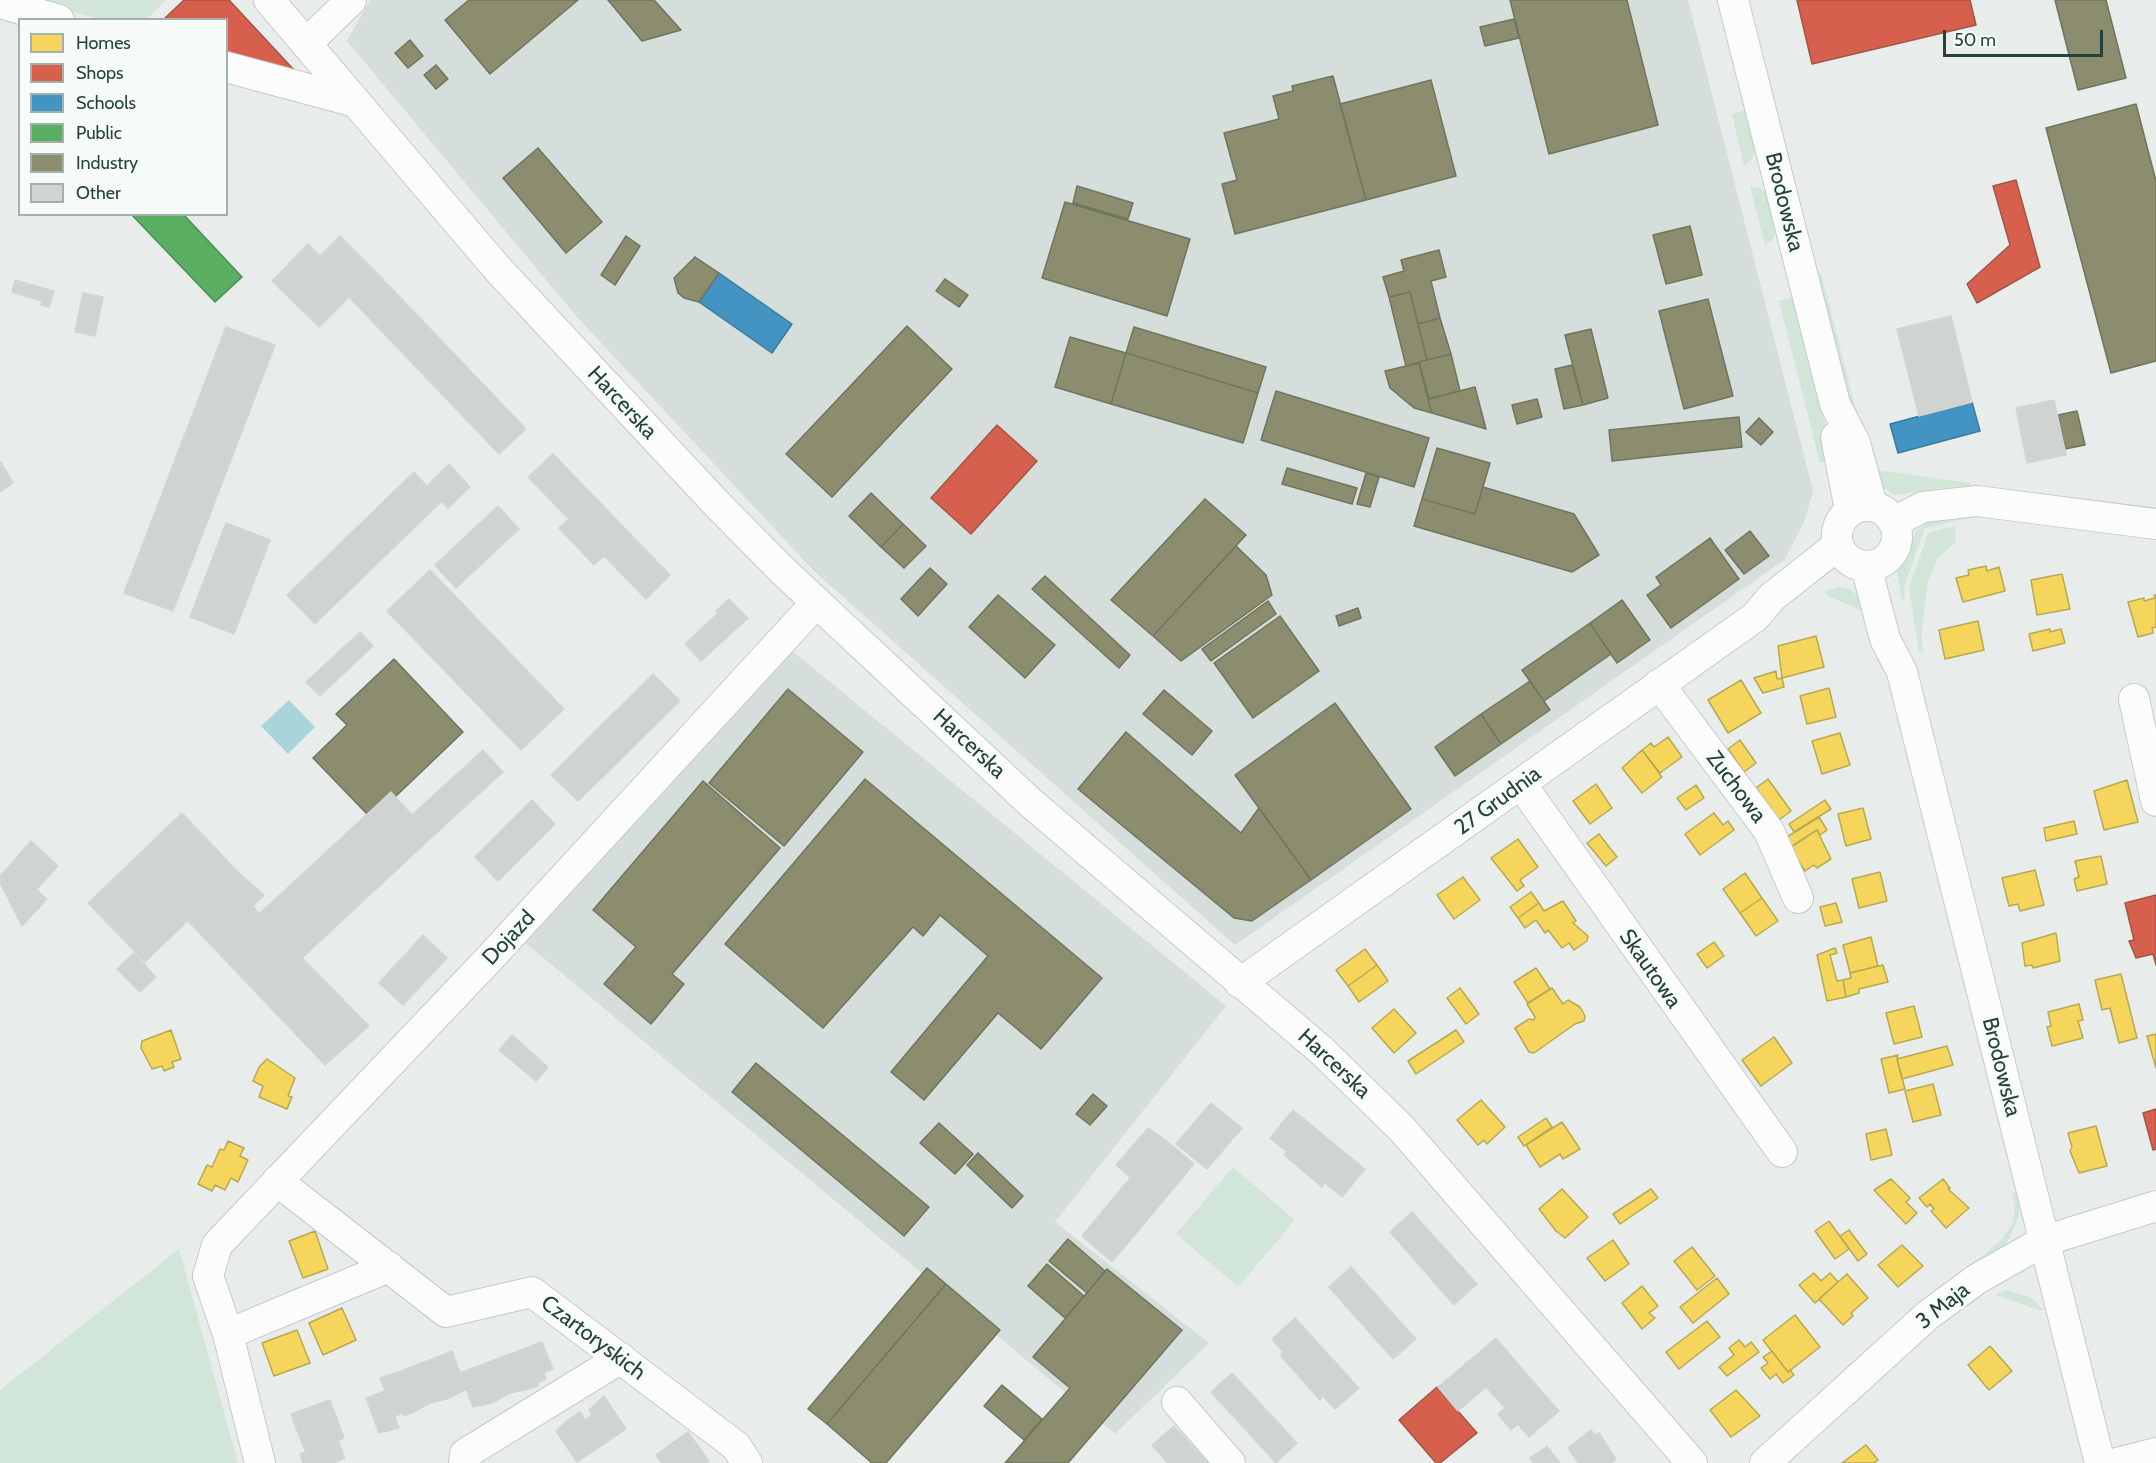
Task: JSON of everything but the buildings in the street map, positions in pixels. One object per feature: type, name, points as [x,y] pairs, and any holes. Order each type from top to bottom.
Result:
[{"type":"street","name":"Harcerska","points":[[269,0],[496,267],[715,502],[817,602],[1031,803],[1239,983],[1322,1051],[1402,1129],[1692,1463]]},
{"type":"street","points":[[306,44],[351,0]]},
{"type":"street","name":"Brodowska","points":[[1733,0],[1835,404],[1855,443],[1872,513],[1898,535],[1895,549],[1861,558],[1902,636],[1902,672],[2100,1463]]},
{"type":"street","points":[[0,3],[52,18]]},
{"type":"street","points":[[228,67],[356,102]]},
{"type":"street","points":[[1861,558],[1836,534],[1842,518],[1977,501],[2156,524]]},
{"type":"street","name":"27 Grudnia","points":[[1239,983],[1755,617],[1783,608],[1861,558]]},
{"type":"street","name":"Dojazd","points":[[228,1334],[208,1276],[217,1245],[489,959],[817,602]]},
{"type":"street","name":"Zuchowa","points":[[1659,684],[1769,831],[1798,898]]},
{"type":"street","points":[[2134,699],[2156,801]]},
{"type":"street","name":"Skautowa","points":[[1521,784],[1782,1152]]},
{"type":"street","name":"Czartoryskich","points":[[277,1180],[446,1312],[532,1292],[736,1446],[747,1463]]},
{"type":"street","name":"3 Maja","points":[[1766,1463],[1928,1315],[1977,1279],[2044,1240],[2156,1206]]},
{"type":"street","points":[[260,1463],[228,1334],[388,1267]]},
{"type":"street","points":[[464,1463],[465,1454],[621,1358]]},
{"type":"street","points":[[1178,1402],[1230,1463]]},
{"type":"street","points":[[2117,1463],[2156,1453]]},
{"type":"shaded area","points":[[370,0],[1688,0],[1813,491],[1804,522],[1784,560],[1235,945],[814,571],[577,317],[347,41]]},
{"type":"shaded area","points":[[791,650],[1226,1006],[1055,1222],[1209,1343],[1115,1434],[523,941]]},
{"type":"green space","points":[[35,0],[166,0],[148,18],[95,18]]},
{"type":"green space","points":[[1748,110],[1756,149],[1752,159],[1744,166],[1732,114]]},
{"type":"green space","points":[[1750,186],[1760,188],[1767,194],[1776,231],[1773,239],[1765,245]]},
{"type":"green space","points":[[1821,272],[1866,450],[1853,417],[1817,278]]},
{"type":"green space","points":[[1795,297],[1822,408],[1831,460],[1820,463],[1779,301]]},
{"type":"green space","points":[[1870,469],[1970,483],[1970,486],[1896,495],[1881,487]]},
{"type":"green space","points":[[1970,513],[1969,518],[1925,528],[1904,587],[1905,597],[1902,601],[1897,573],[1916,531],[1933,519]]},
{"type":"green space","points":[[1955,526],[1956,542],[1938,558],[1928,581],[1921,638],[1924,651],[1919,653],[1909,588],[1928,533]]},
{"type":"green space","points":[[1839,587],[1849,589],[1860,597],[1863,611],[1828,596],[1824,591]]},
{"type":"green space","points":[[1233,1167],[1295,1220],[1238,1287],[1176,1234]]},
{"type":"green space","points":[[2019,1191],[2019,1215],[2010,1238],[1998,1252],[1977,1267],[1974,1263],[2000,1241],[2012,1225],[2015,1210],[2012,1193]]},
{"type":"green space","points":[[179,1249],[238,1463],[0,1463],[0,1390]]},
{"type":"green space","points":[[2005,1290],[2030,1297],[2044,1310],[1995,1295]]},
{"type":"water","points":[[289,700],[315,727],[288,754],[261,726]]}]
